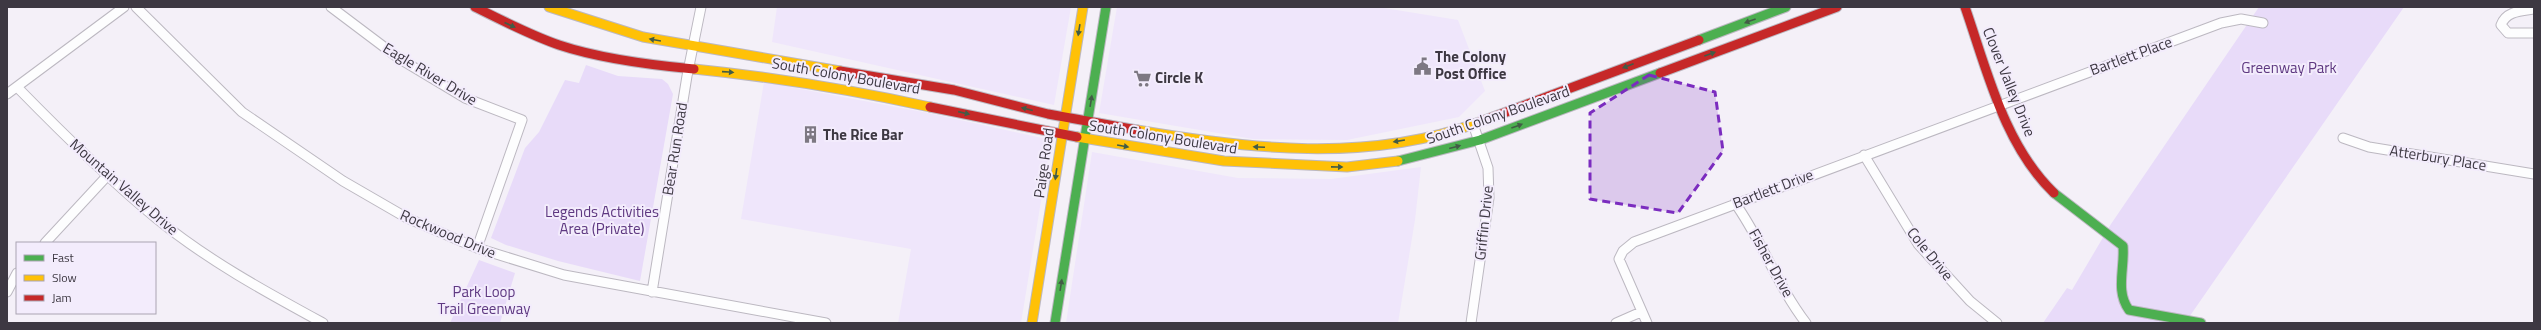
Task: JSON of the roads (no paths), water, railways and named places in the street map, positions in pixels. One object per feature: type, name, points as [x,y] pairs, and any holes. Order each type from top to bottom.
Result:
[{"type":"main road","name":"South Colony Boulevard","points":[[475,7],[509,24],[560,44],[613,58],[689,69],[756,75],[842,88],[942,108],[1062,135],[1224,162],[1298,167],[1347,168],[1412,158],[1480,140],[1838,7]]},
{"type":"main road","name":"South Colony Boulevard","points":[[549,7],[609,28],[642,37],[846,71],[932,87],[1065,117],[1201,141],[1298,149],[1371,146],[1426,137],[1474,124],[1786,7]]},
{"type":"main road","name":"Paige Road","points":[[1032,323],[1083,7]]},
{"type":"main road","points":[[1055,323],[1106,7]]},
{"type":"main road","name":"Clover Valley Drive","points":[[1965,7],[2010,130],[2022,151],[2050,189],[2065,203],[2123,246],[2125,258],[2120,294],[2123,304],[2129,310],[2201,323]]},
{"type":"main road","points":[[1667,52],[1673,68]]},
{"type":"main road","points":[[842,88],[846,71]]},
{"type":"main road","points":[[932,87],[940,98],[942,108]]},
{"type":"main road","points":[[1371,146],[1388,162]]},
{"type":"main road","points":[[1298,149],[1298,167]]},
{"type":"street","points":[[7,94],[124,7]]},
{"type":"street","name":"Rockwood Drive","points":[[136,7],[242,112],[350,184],[407,218],[477,248],[564,275],[826,322]]},
{"type":"street","name":"Eagle River Drive","points":[[331,7],[400,59],[458,94],[522,120],[477,248]]},
{"type":"street","name":"Bear Run Road","points":[[652,292],[689,69],[701,7]]},
{"type":"street","points":[[2534,9],[2509,14],[2503,20],[2501,25],[2508,34],[2534,33]]},
{"type":"street","name":"Bartlett Place","points":[[2001,104],[2220,24],[2242,18],[2263,23]]},
{"type":"street","name":"Mountain Valley Drive","points":[[17,86],[108,175],[156,218],[222,265],[323,323]]},
{"type":"street","name":"Bartlett Drive","points":[[1646,323],[1621,269],[1619,259],[1623,251],[1634,242],[2001,104]]},
{"type":"street","name":"Griffin Drive","points":[[1471,323],[1489,198],[1488,168],[1474,124]]},
{"type":"street","name":"Atterbury Place","points":[[2343,138],[2369,147],[2534,174]]},
{"type":"street","name":"Cole Drive","points":[[1864,155],[1918,244],[1970,301],[1997,323]]},
{"type":"street","points":[[46,242],[108,175]]},
{"type":"street","name":"Fisher Drive","points":[[1735,203],[1751,226],[1773,273],[1806,323]]},
{"type":"street","points":[[7,292],[16,275]]},
{"type":"street","points":[[1616,323],[1641,312]]},
{"type":"place","name":"The Colony Post Office","points":[[1422,66]]},
{"type":"place","name":"Circle K","points":[[1142,78]]},
{"type":"place","name":"The Rice Bar","points":[[810,135]]},
{"type":"park label","name":"Greenway Park","points":[[2289,68]]},
{"type":"park label","name":"Legends Activities Area (Private)","points":[[602,220]]},
{"type":"park label","name":"Park Loop Trail Greenway","points":[[484,300]]}]
